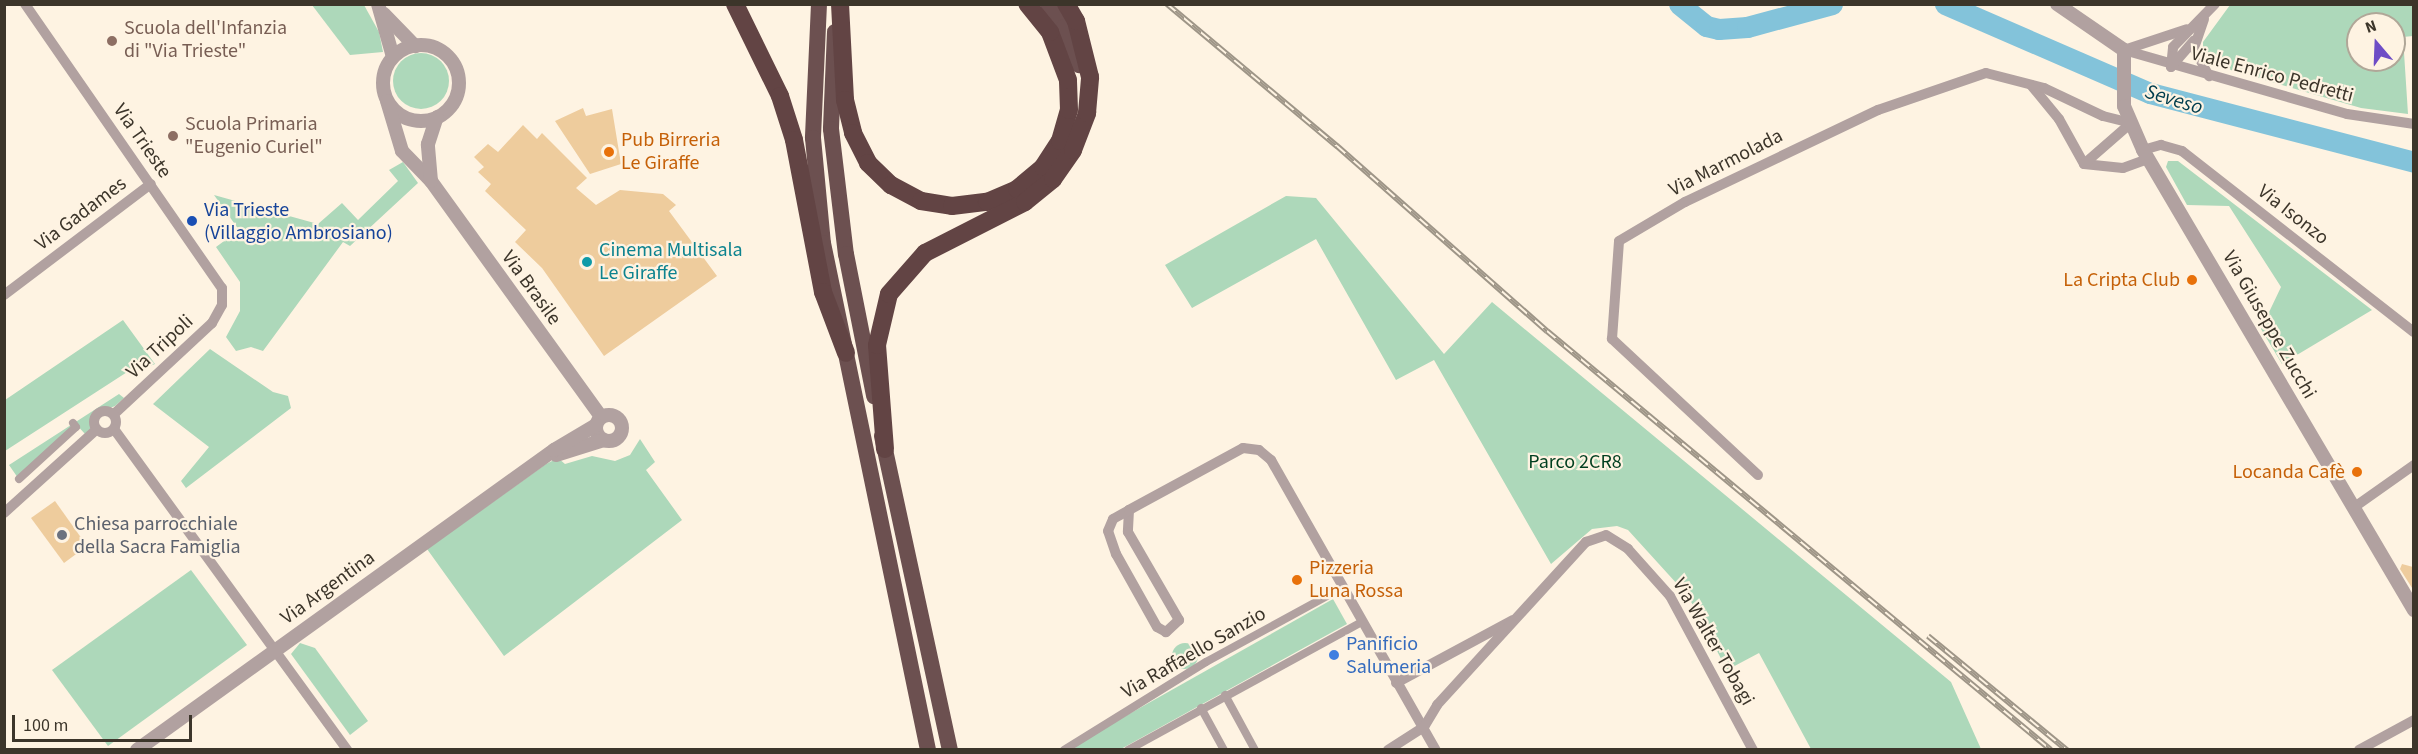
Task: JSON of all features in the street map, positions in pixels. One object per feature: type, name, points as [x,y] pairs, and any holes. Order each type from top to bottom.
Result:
[{"type":"highway","points":[[735,4],[780,96],[794,140],[823,292],[846,353]]},
{"type":"highway","points":[[819,4],[814,160],[823,243],[928,750]]},
{"type":"highway","points":[[839,4],[845,100],[853,133],[868,163],[891,184],[921,201],[952,206],[987,202],[1017,189],[1043,167],[1060,141],[1069,110],[1068,80],[1050,32],[1027,4]]},
{"type":"highway","points":[[839,4],[831,129],[846,254],[885,450],[951,750]]},
{"type":"highway","points":[[1048,4],[1076,53],[1087,113]]},
{"type":"highway","points":[[885,450],[877,345],[889,294],[925,253],[1025,202],[1053,179],[1073,150],[1087,113],[1090,77],[1085,51],[1066,4]]},
{"type":"street","name":"Via Trieste","points":[[25,4],[216,275],[223,300]]},
{"type":"street","points":[[2057,4],[2124,50],[2191,28]]},
{"type":"street","points":[[2170,67],[2171,50],[2215,4]]},
{"type":"street","points":[[380,8],[415,46],[443,52],[456,70],[456,96],[437,117],[428,144],[431,182]]},
{"type":"street","points":[[380,8],[393,57]]},
{"type":"street","points":[[2170,67],[2194,41],[2204,18]]},
{"type":"street","points":[[2194,41],[2196,57],[2209,76]]},
{"type":"street","points":[[415,46],[393,57],[384,75],[387,101],[408,119],[437,117]]},
{"type":"street","name":"Viale Enrico Pedretti","points":[[2124,50],[2170,67],[2347,114],[2414,124]]},
{"type":"street","name":"Via Giuseppe Zucchi","points":[[2124,50],[2121,70],[2123,97],[2131,123],[2146,155],[2414,610]]},
{"type":"street","name":"Via Marmolada","points":[[1758,475],[1612,339],[1619,241],[1757,166],[1948,82],[1986,73],[2031,85],[2103,116],[2131,123]]},
{"type":"street","points":[[2031,85],[2059,119],[2084,164],[2131,123]]},
{"type":"street","name":"Via Brasile","points":[[387,101],[400,147],[431,182],[598,421],[604,440]]},
{"type":"street","name":"Via Isonzo","points":[[2084,164],[2123,168],[2161,145],[2182,151],[2414,332]]},
{"type":"street","name":"Via Gadames","points":[[4,295],[151,184]]},
{"type":"street","name":"Via Tripoli","points":[[4,513],[97,429],[98,413],[114,414],[206,330],[223,300]]},
{"type":"street","points":[[114,414],[114,429],[347,750]]},
{"type":"street","points":[[598,421],[612,414],[622,425],[618,438],[604,440]]},
{"type":"street","name":"Via Argentina","points":[[137,750],[598,421]]},
{"type":"street","points":[[19,479],[76,427],[73,423]]},
{"type":"street","points":[[97,429],[108,433],[114,429]]},
{"type":"street","name":"Via Argentina","points":[[542,459],[604,440]]},
{"type":"street","points":[[1129,510],[1128,532],[1179,620],[1166,632],[1157,627],[1108,531],[1113,519],[1129,510],[1243,448],[1260,450],[1271,460],[1436,750]]},
{"type":"street","points":[[2353,507],[2414,465]]},
{"type":"street","name":"Via Walter Tobagi","points":[[1519,617],[1586,542],[1606,535],[1628,549],[1671,596],[1753,750]]},
{"type":"street","name":"Via Raffaello Sanzio","points":[[1064,750],[1206,662],[1342,588]]},
{"type":"street","points":[[1396,683],[1519,617]]},
{"type":"street","points":[[1388,750],[1424,727],[1437,705],[1519,617]]},
{"type":"street","points":[[1128,750],[1201,708],[1362,622]]},
{"type":"street","points":[[1225,695],[1255,750]]},
{"type":"street","points":[[1201,708],[1224,750]]},
{"type":"street","points":[[2359,750],[2414,720]]},
{"type":"green space","points":[[312,5],[364,5],[379,32],[383,52],[350,55]]},
{"type":"green space","points":[[2230,5],[2413,5],[2413,36],[2406,37],[2406,12],[2346,12],[2346,72],[2405,72],[2408,114],[2361,108],[2217,66],[2203,52],[2203,42]]},
{"type":"green space","points":[[421,53],[432,55],[441,61],[447,70],[449,81],[447,92],[441,101],[432,107],[421,109],[410,107],[401,101],[395,92],[393,81],[395,70],[401,61],[410,55]]},
{"type":"green space","points":[[2168,161],[2178,161],[2372,310],[2282,364],[2261,329],[2281,287],[2229,206],[2187,205],[2166,167]]},
{"type":"green space","points":[[403,162],[418,183],[350,246],[343,242],[263,351],[251,347],[236,351],[226,337],[240,311],[240,282],[216,247],[239,230],[214,195],[318,224],[342,203],[358,220],[398,181],[389,170]]},
{"type":"green space","name":"Parco 2CR8","points":[[1286,196],[1316,198],[1444,354],[1492,302],[1951,682],[1981,749],[1811,749],[1759,653],[1727,670],[1688,596],[1628,530],[1617,526],[1592,529],[1551,564],[1434,360],[1396,380],[1316,239],[1192,308],[1165,265]]},
{"type":"green space","points":[[123,320],[155,364],[142,369],[138,365],[5,451],[5,400]]},
{"type":"green space","points":[[210,349],[273,392],[288,396],[291,408],[186,488],[181,481],[209,447],[153,404]]},
{"type":"green space","points":[[119,394],[124,398],[115,406],[95,414],[91,430],[85,434],[76,424],[18,478],[9,465]]},
{"type":"green space","points":[[640,439],[655,462],[646,470],[682,520],[504,656],[427,549],[546,464],[558,458],[565,464],[592,456],[615,461],[630,455]]},
{"type":"green space","points":[[191,570],[247,645],[108,746],[52,670]]},
{"type":"green space","points":[[1333,599],[1347,624],[1121,749],[1076,749],[1074,745]]},
{"type":"green space","points":[[300,643],[315,648],[368,721],[350,735],[291,654]]},
{"type":"green space","points":[[1185,643],[1194,647],[1198,656],[1194,665],[1185,669],[1176,665],[1172,656],[1176,647]]},
{"type":"building","points":[[583,108],[586,116],[612,109],[621,164],[590,174],[555,121]]},
{"type":"building","points":[[523,125],[537,139],[542,133],[587,178],[576,188],[596,205],[620,190],[663,194],[676,205],[669,211],[717,276],[604,356],[542,268],[515,242],[526,230],[485,191],[491,184],[478,172],[484,167],[474,157],[488,144],[498,152]]},
{"type":"building","name":"Chiesa parrocchiale della Sacra Famiglia","points":[[55,501],[87,546],[64,563],[31,518]]},
{"type":"building","points":[[2402,564],[2413,567],[2414,591],[2400,569]]},
{"type":"waterway","name":"Seveso","points":[[1679,4],[1706,26],[1719,29],[1747,27],[1832,4]]},
{"type":"waterway","name":"Seveso","points":[[1945,4],[2150,93],[2414,162]]},
{"type":"railway","points":[[1167,4],[1337,146],[1547,331],[2051,750]]},
{"type":"railway","points":[[1928,636],[2067,750]]},
{"type":"place","name":"Scuola dell'Infanzia di \"Via Trieste\"","points":[[112,41]]},
{"type":"place","name":"Scuola Primaria \"Eugenio Curiel\"","points":[[173,136]]},
{"type":"place","name":"Pub Birreria Le Giraffe","points":[[609,152]]},
{"type":"place","name":"Via Trieste (Villaggio Ambrosiano)","points":[[192,221]]},
{"type":"place","name":"Cinema Multisala Le Giraffe","points":[[587,262]]},
{"type":"place","name":"La Cripta Club","points":[[2192,280]]},
{"type":"place","name":"Locanda Cafè","points":[[2357,472]]},
{"type":"place","name":"Chiesa parrocchiale della Sacra Famiglia","points":[[62,535]]},
{"type":"place","name":"Pizzeria Luna Rossa","points":[[1297,580]]},
{"type":"place","name":"Panificio Salumeria","points":[[1334,655]]}]
